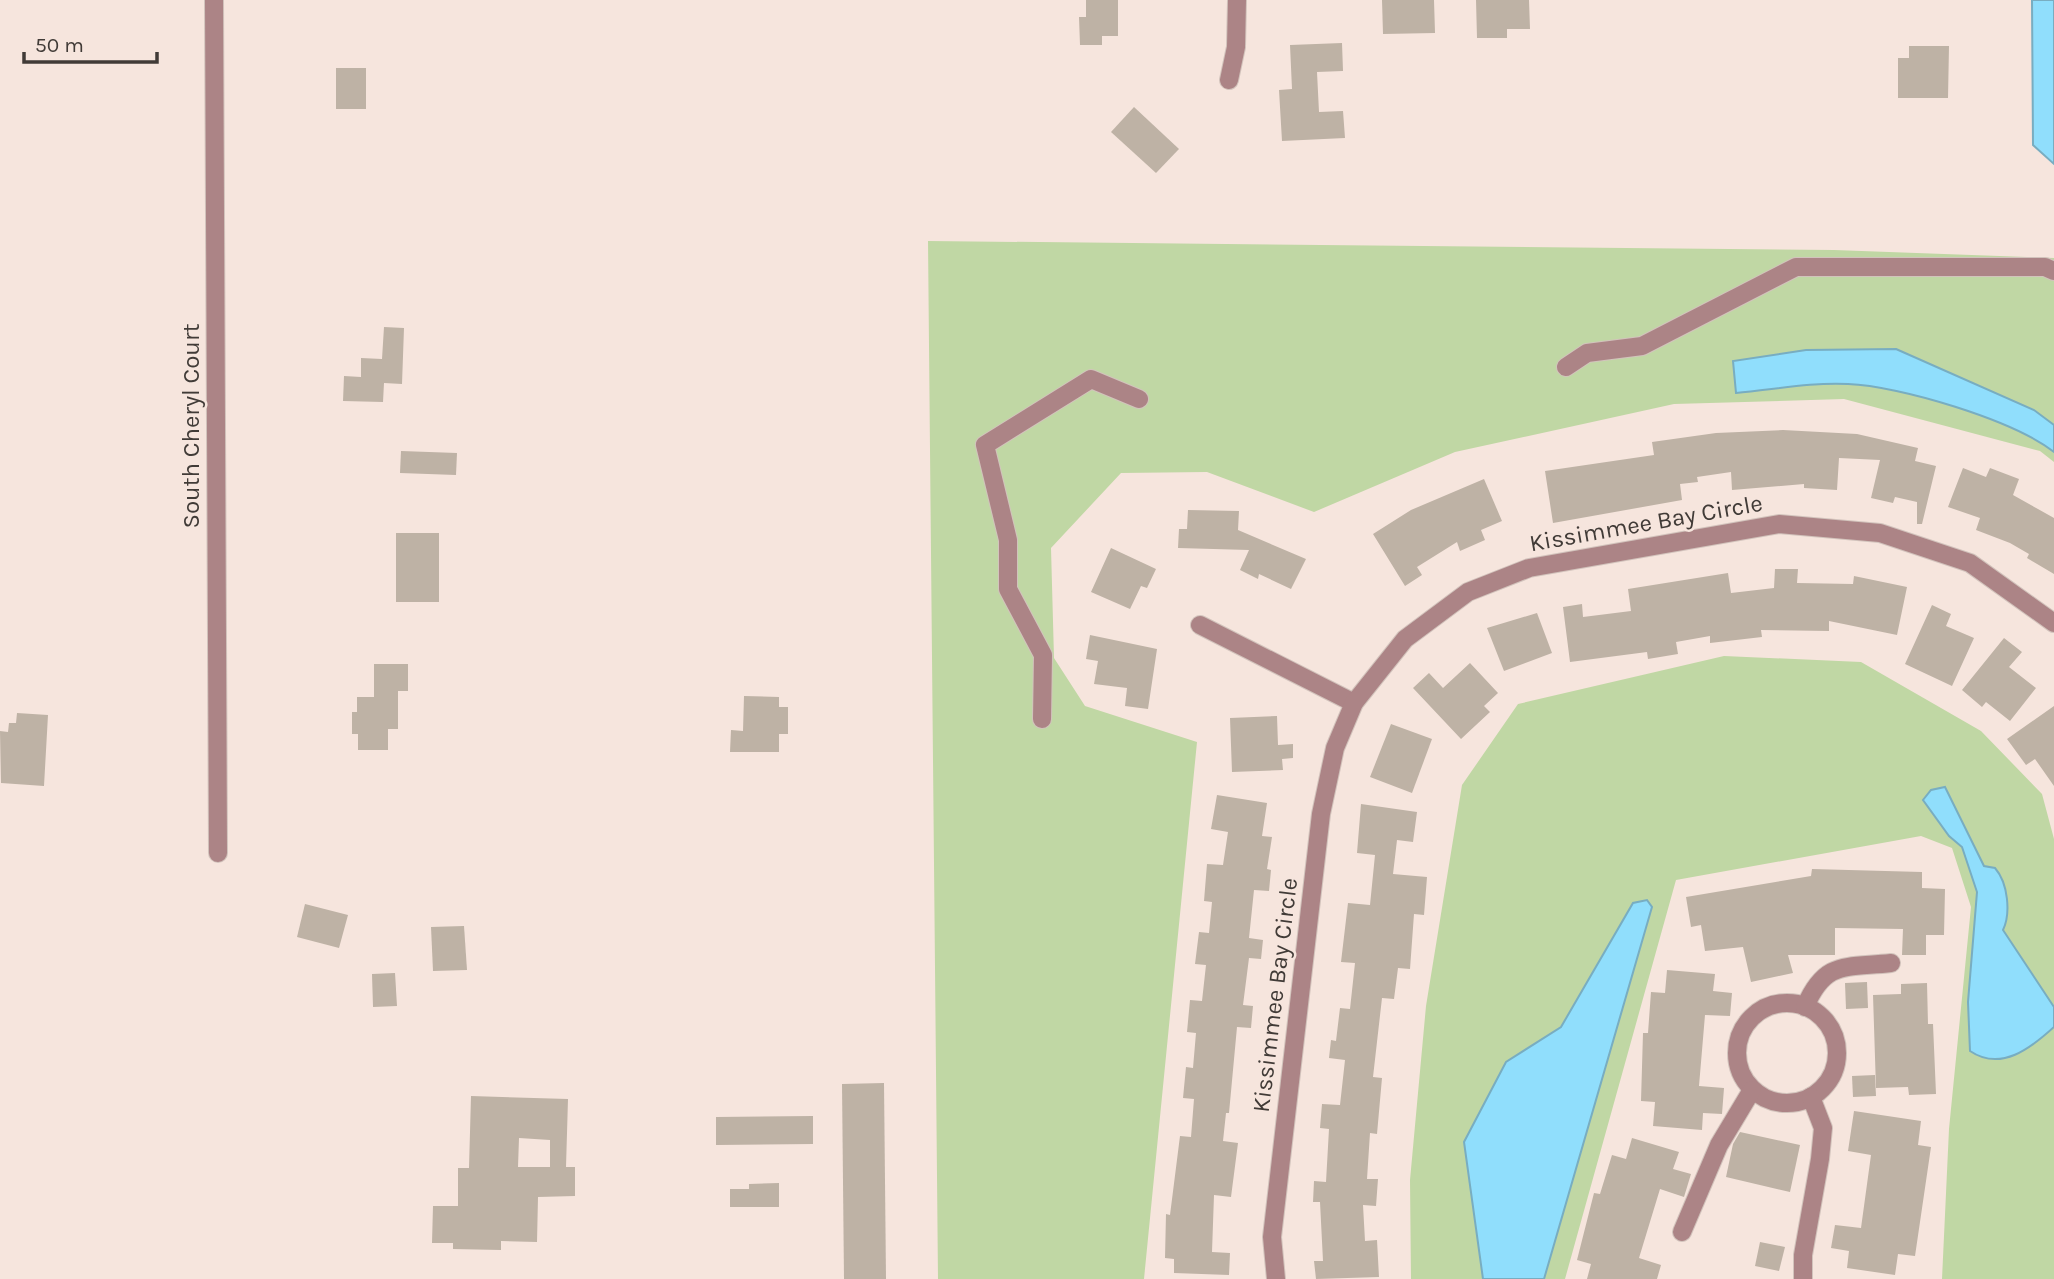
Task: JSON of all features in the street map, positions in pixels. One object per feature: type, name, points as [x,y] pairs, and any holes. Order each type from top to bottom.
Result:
[{"type":"street","name":"South Cheryl Court","points":[[214,0],[218,853]]},
{"type":"street","points":[[1229,80],[1236,47],[1237,0]]},
{"type":"street","points":[[1566,367],[1587,353],[1642,346],[1796,267],[2045,267],[2054,271]]},
{"type":"street","points":[[1042,719],[1043,656],[1008,589],[1009,540],[985,445],[1091,379],[1139,399]]},
{"type":"street","name":"Kissimmee Bay Circle","points":[[1276,1279],[1272,1237],[1321,814],[1335,748],[1354,703],[1405,639],[1468,592],[1529,568],[1779,524],[1880,534],[1970,563],[2054,623]]},
{"type":"street","points":[[1200,625],[1354,703]]},
{"type":"street","points":[[1805,1007],[1818,980],[1823,976],[1839,969],[1891,963]]},
{"type":"street","points":[[1789,1003],[1805,1007],[1819,1015],[1830,1027],[1836,1050],[1833,1074],[1811,1097],[1780,1103],[1752,1090],[1742,1075],[1737,1059],[1738,1042],[1744,1026],[1756,1014],[1772,1006],[1789,1003]]},
{"type":"street","points":[[1682,1232],[1719,1145],[1752,1090]]},
{"type":"street","points":[[1803,1279],[1803,1255],[1823,1128],[1811,1097]]},
{"type":"green space","points":[[928,241],[1834,250],[2054,258],[2054,462],[2040,451],[1844,399],[1674,404],[1455,452],[1314,512],[1207,472],[1121,473],[1051,548],[1054,658],[1085,706],[1197,742],[1144,1279],[938,1279]]},
{"type":"green space","points":[[1724,656],[1861,662],[1981,731],[2042,794],[2054,839],[2054,1279],[1942,1279],[1949,1129],[1971,907],[1952,848],[1921,836],[1676,880],[1565,1279],[1411,1279],[1410,1180],[1426,1006],[1462,785],[1518,704]]},
{"type":"water","points":[[2032,0],[2054,0],[2054,164],[2033,145]]},
{"type":"water","points":[[1896,349],[2034,410],[2054,425],[2054,452],[2036,440],[1985,417],[1925,398],[1870,386],[1806,385],[1736,393],[1733,361],[1806,350]]},
{"type":"water","points":[[1945,787],[1984,866],[1995,868],[2003,882],[2007,915],[2003,930],[2054,1007],[2054,1027],[2036,1043],[2004,1058],[1982,1057],[1970,1051],[1968,1002],[1977,892],[1962,847],[1949,836],[1923,800],[1931,790]]},
{"type":"water","points":[[1647,900],[1652,907],[1544,1279],[1483,1279],[1464,1142],[1506,1062],[1561,1027],[1633,903]]},
{"type":"building","points":[[1086,0],[1118,0],[1118,36],[1102,36],[1102,45],[1080,45],[1079,17],[1086,17]]},
{"type":"building","points":[[1382,0],[1434,0],[1435,33],[1383,34]]},
{"type":"building","points":[[1476,0],[1529,0],[1530,29],[1507,29],[1507,38],[1477,38]]},
{"type":"building","points":[[1342,43],[1343,71],[1317,72],[1319,112],[1343,111],[1345,138],[1282,141],[1279,90],[1292,89],[1290,45]]},
{"type":"building","points":[[1909,46],[1949,46],[1948,98],[1898,98],[1898,58],[1909,58]]},
{"type":"building","points":[[336,68],[366,68],[366,109],[336,109]]},
{"type":"building","points":[[1134,107],[1179,149],[1156,173],[1111,132]]},
{"type":"building","points":[[384,327],[404,328],[402,384],[384,383],[383,402],[343,401],[344,376],[361,377],[361,358],[382,359]]},
{"type":"building","points":[[1783,430],[1857,434],[1918,448],[1915,461],[1936,466],[1922,524],[1917,524],[1917,502],[1895,497],[1893,503],[1871,498],[1880,460],[1839,458],[1837,490],[1804,488],[1804,484],[1732,490],[1731,472],[1697,477],[1698,482],[1680,484],[1682,500],[1553,523],[1545,471],[1654,455],[1652,442],[1716,433]]},
{"type":"building","points":[[401,451],[457,453],[456,475],[400,473]]},
{"type":"building","points":[[1963,468],[1986,477],[1990,468],[2019,479],[2013,495],[2054,518],[2054,574],[2027,558],[2029,554],[2010,543],[1976,530],[1980,518],[1948,507]]},
{"type":"building","points":[[1484,479],[1502,521],[1481,530],[1485,540],[1460,551],[1457,542],[1417,567],[1422,575],[1405,586],[1373,534],[1411,510]]},
{"type":"building","points":[[1188,510],[1239,511],[1238,530],[1306,559],[1291,589],[1259,574],[1258,579],[1240,570],[1249,550],[1178,548],[1179,529],[1187,529]]},
{"type":"building","points":[[396,533],[439,533],[439,602],[396,602]]},
{"type":"building","points":[[1111,548],[1156,569],[1147,588],[1141,586],[1130,609],[1091,592]]},
{"type":"building","points":[[1775,569],[1798,569],[1797,583],[1853,584],[1854,576],[1907,587],[1897,635],[1829,621],[1829,631],[1761,630],[1762,637],[1710,643],[1710,636],[1676,642],[1678,654],[1648,659],[1647,652],[1570,662],[1563,607],[1582,604],[1583,617],[1631,611],[1628,589],[1728,573],[1731,593],[1774,588]]},
{"type":"building","points":[[1932,605],[1951,614],[1946,626],[1974,638],[1952,686],[1905,664]]},
{"type":"building","points":[[1537,613],[1552,653],[1504,671],[1487,628]]},
{"type":"building","points":[[1090,635],[1157,649],[1148,709],[1125,706],[1127,688],[1094,684],[1098,661],[1086,659]]},
{"type":"building","points":[[2004,638],[2022,652],[2009,667],[2036,688],[2010,721],[1986,702],[1982,707],[1962,690]]},
{"type":"building","points":[[1470,663],[1498,693],[1484,706],[1490,712],[1461,739],[1413,688],[1429,673],[1443,688]]},
{"type":"building","points":[[374,664],[408,664],[408,691],[398,691],[398,729],[388,729],[388,750],[358,750],[358,734],[352,734],[352,712],[357,712],[357,697],[374,697]]},
{"type":"building","points":[[744,696],[779,697],[779,707],[788,707],[788,734],[779,734],[779,752],[730,752],[731,730],[743,731]]},
{"type":"building","points":[[2054,706],[2054,786],[2035,759],[2026,765],[2007,739]]},
{"type":"building","points":[[17,713],[48,715],[44,786],[1,783],[0,731],[8,732],[9,723],[16,723]]},
{"type":"building","points":[[1277,716],[1278,745],[1293,744],[1293,758],[1282,759],[1283,770],[1232,772],[1230,718]]},
{"type":"building","points":[[1391,724],[1432,739],[1412,793],[1370,777]]},
{"type":"building","points":[[1217,795],[1267,803],[1262,836],[1272,837],[1267,869],[1271,870],[1269,891],[1254,890],[1249,938],[1263,940],[1261,959],[1249,958],[1243,1005],[1253,1006],[1251,1028],[1237,1027],[1229,1113],[1226,1113],[1223,1141],[1238,1143],[1231,1197],[1214,1195],[1212,1252],[1230,1253],[1229,1275],[1174,1273],[1174,1259],[1165,1258],[1166,1214],[1170,1215],[1180,1136],[1191,1137],[1194,1099],[1183,1098],[1186,1067],[1193,1068],[1196,1033],[1187,1032],[1190,1000],[1202,1001],[1206,965],[1195,964],[1199,932],[1209,933],[1212,902],[1204,901],[1207,864],[1223,865],[1228,832],[1211,829]]},
{"type":"building","points":[[1361,804],[1417,812],[1413,842],[1397,840],[1393,874],[1427,877],[1424,915],[1414,914],[1410,969],[1398,968],[1394,999],[1382,998],[1373,1077],[1382,1078],[1377,1134],[1370,1133],[1367,1179],[1378,1179],[1376,1206],[1363,1205],[1365,1241],[1377,1240],[1379,1277],[1316,1279],[1314,1261],[1323,1261],[1320,1202],[1313,1202],[1314,1181],[1326,1182],[1329,1129],[1320,1128],[1322,1104],[1340,1105],[1345,1060],[1329,1058],[1331,1040],[1336,1041],[1340,1008],[1350,1009],[1355,963],[1341,962],[1348,903],[1370,905],[1375,855],[1357,853]]},
{"type":"building","points":[[1812,869],[1922,872],[1922,888],[1945,889],[1944,935],[1926,935],[1926,955],[1902,955],[1903,929],[1835,928],[1835,955],[1788,955],[1793,973],[1751,982],[1743,947],[1705,951],[1701,925],[1691,927],[1686,897],[1811,876]]},
{"type":"building","points":[[305,904],[348,915],[339,948],[297,937]]},
{"type":"building","points":[[464,926],[467,970],[433,971],[431,927]]},
{"type":"building","points":[[1667,970],[1715,974],[1713,991],[1732,993],[1730,1016],[1705,1015],[1699,1086],[1724,1088],[1722,1114],[1703,1113],[1702,1130],[1653,1126],[1655,1102],[1641,1101],[1643,1033],[1648,1033],[1651,992],[1665,993]]},
{"type":"building","points":[[395,973],[397,1006],[373,1007],[372,974]]},
{"type":"building","points":[[1867,982],[1868,1008],[1846,1009],[1845,983]]},
{"type":"building","points":[[1927,983],[1928,1024],[1933,1024],[1936,1094],[1909,1095],[1908,1087],[1876,1088],[1873,995],[1901,994],[1901,984]]},
{"type":"building","points":[[1875,1075],[1876,1096],[1853,1097],[1852,1076]]},
{"type":"building","points":[[884,1083],[886,1279],[844,1279],[842,1084]]},
{"type":"building","points":[[471,1096],[568,1099],[566,1167],[575,1167],[575,1196],[538,1197],[537,1242],[501,1241],[501,1250],[453,1249],[453,1243],[432,1243],[433,1206],[458,1206],[458,1168],[469,1168]],"holes":[[[519,1138],[550,1140],[550,1167],[518,1167]]]},
{"type":"building","points":[[1854,1111],[1921,1121],[1918,1145],[1931,1147],[1915,1256],[1898,1254],[1895,1275],[1847,1268],[1849,1251],[1831,1248],[1835,1225],[1861,1228],[1871,1155],[1848,1151]]},
{"type":"building","points":[[813,1116],[813,1144],[716,1145],[716,1117]]},
{"type":"building","points":[[1740,1132],[1800,1145],[1790,1192],[1726,1177],[1733,1144]]},
{"type":"building","points":[[1632,1138],[1679,1152],[1673,1169],[1691,1174],[1684,1197],[1660,1189],[1639,1258],[1661,1265],[1657,1279],[1587,1279],[1591,1264],[1577,1260],[1594,1193],[1600,1194],[1612,1155],[1626,1159]]},
{"type":"building","points":[[779,1183],[779,1207],[730,1207],[730,1189],[749,1189],[749,1184]]},
{"type":"building","points":[[1760,1242],[1785,1247],[1779,1271],[1755,1266]]}]
